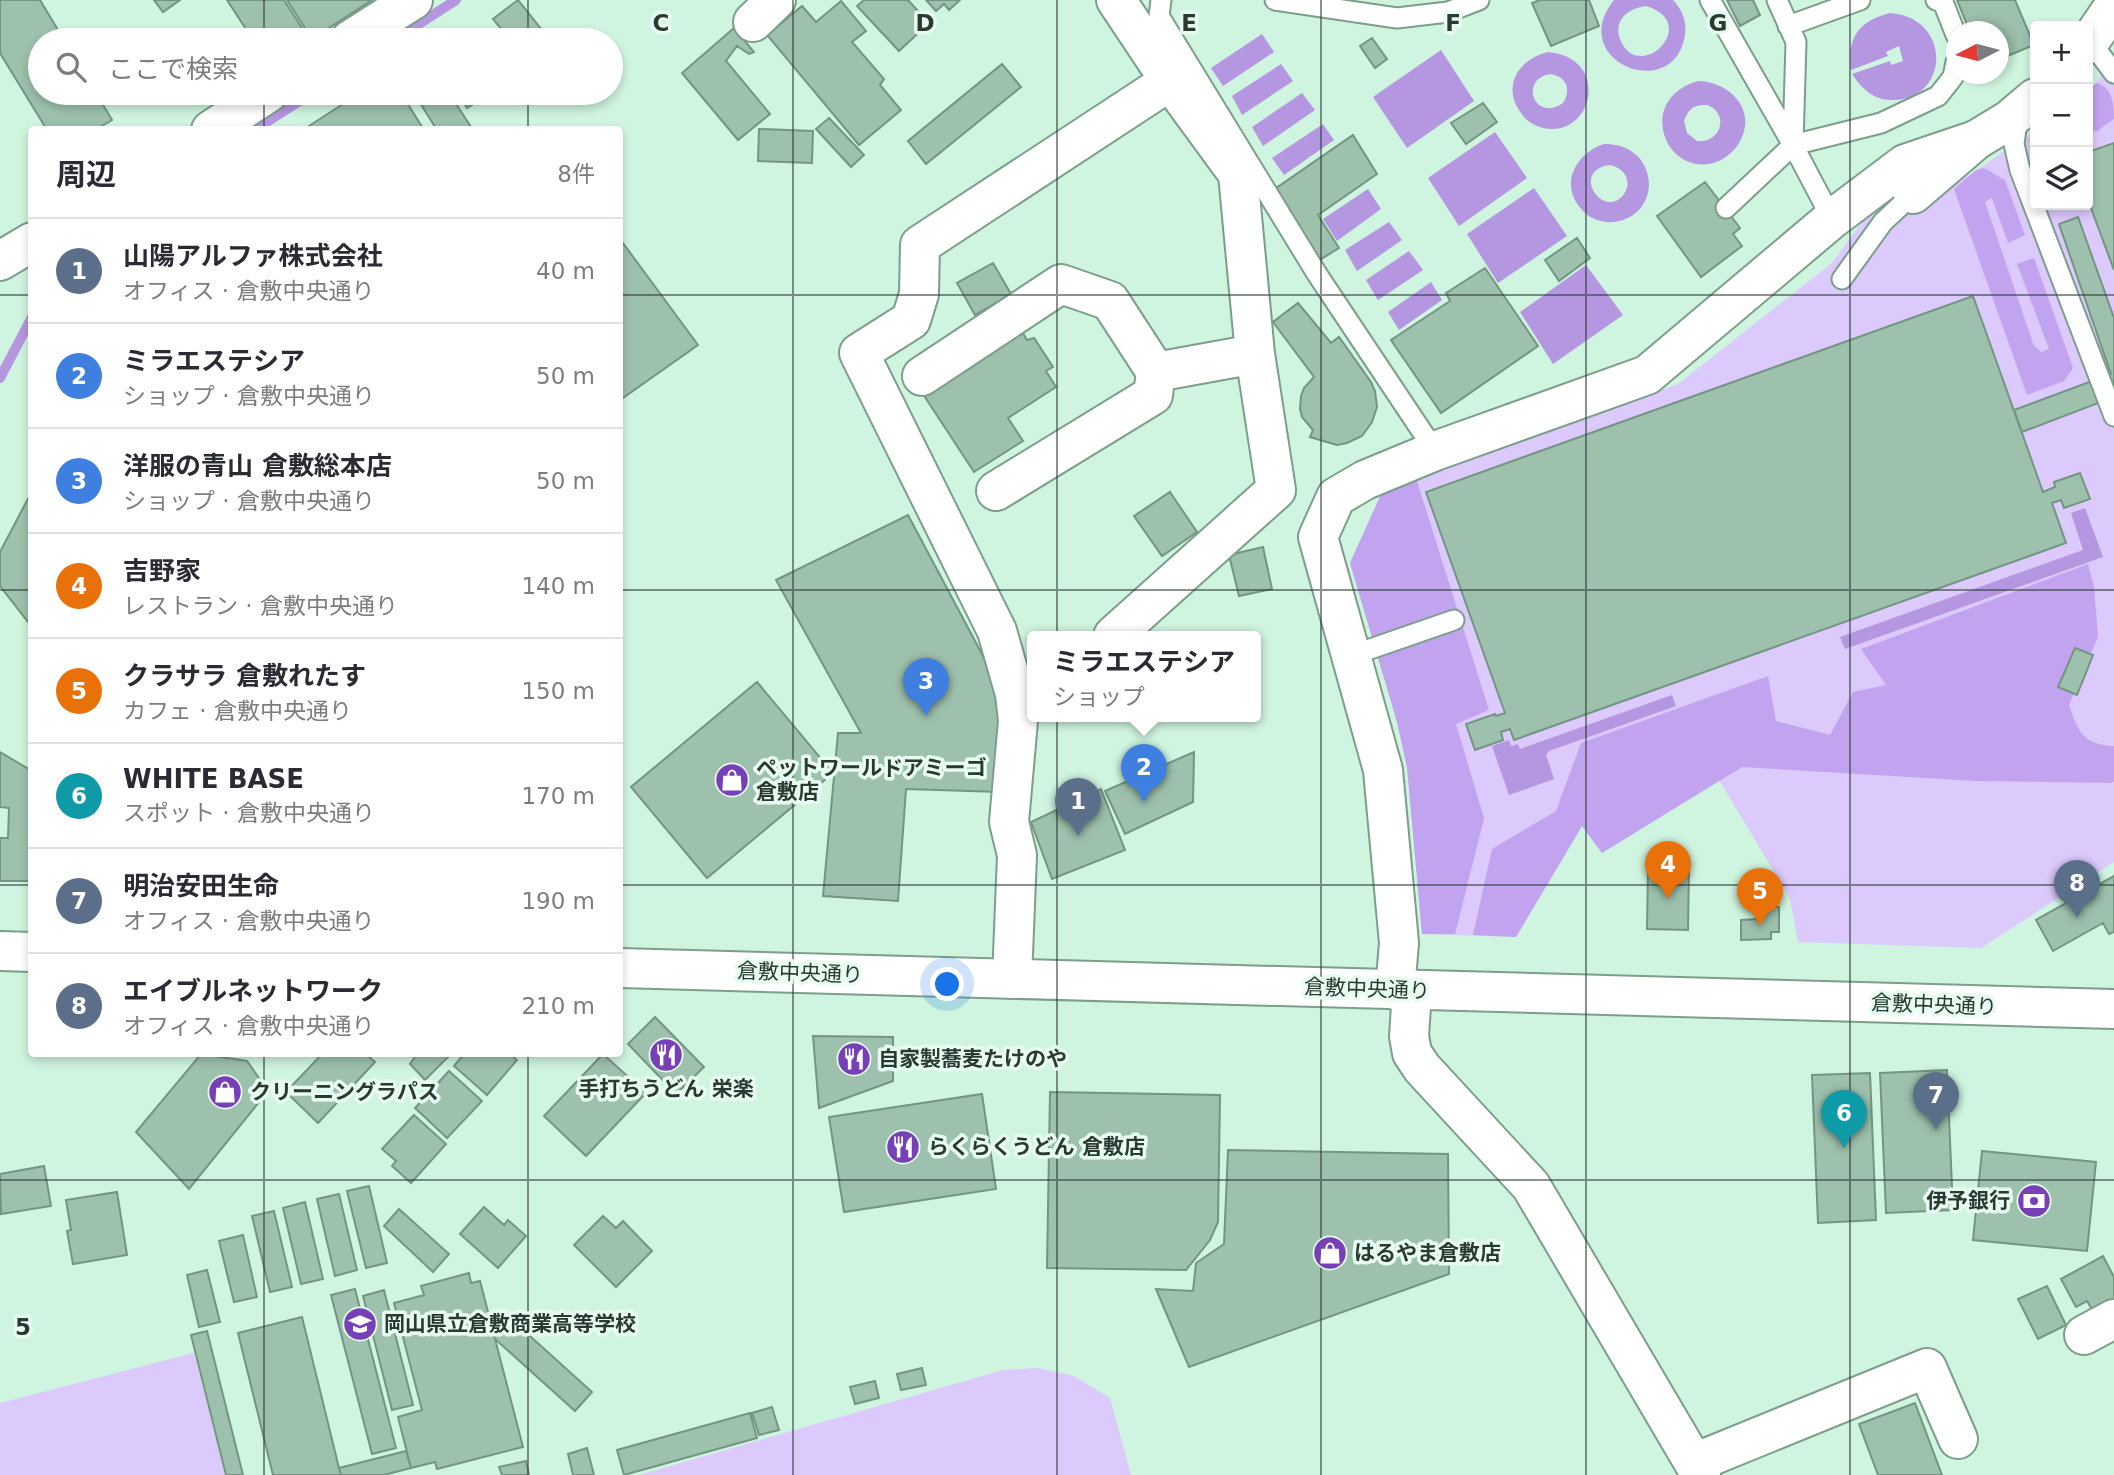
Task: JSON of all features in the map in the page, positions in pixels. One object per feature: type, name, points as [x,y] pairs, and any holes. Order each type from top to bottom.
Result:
[{"type":"street","points":[[369,28],[413,0]]},
{"type":"street","points":[[1116,0],[1170,81],[1238,174],[1255,354],[1276,490],[1318,537],[1383,770],[1403,990],[1412,1053],[1422,1068],[1531,1186],[1698,1469],[1927,1368],[1958,1439]]},
{"type":"street","points":[[2093,37],[2114,6]]},
{"type":"street","points":[[1012,979],[1017,855],[1009,822],[1025,715],[1015,694],[997,631],[859,353],[911,320],[919,294],[920,245],[1170,81]]},
{"type":"street","points":[[217,126],[250,105]]},
{"type":"street","points":[[1913,194],[1976,140],[2026,106]]},
{"type":"street","points":[[1318,537],[1336,497],[1365,480],[1435,451],[1647,375],[1832,219],[1905,164],[1976,140]]},
{"type":"street","points":[[0,261],[28,245]]},
{"type":"street","points":[[922,376],[1061,284],[1110,301],[1156,372],[1153,395],[996,491]]},
{"type":"street","points":[[1156,372],[1255,354]]},
{"type":"street","points":[[1119,631],[1276,490]]},
{"type":"street","points":[[0,951],[28,952]]},
{"type":"street","name":"倉敷中央通り","points":[[623,968],[2114,1009]]},
{"type":"lane","points":[[1161,0],[1159,16],[1166,28],[1317,274],[1435,451]]},
{"type":"lane","points":[[1275,0],[1397,18],[1408,8],[1448,12],[1479,0]]},
{"type":"lane","points":[[1710,0],[1832,219]]},
{"type":"lane","points":[[1776,0],[1796,42],[1793,145]]},
{"type":"lane","points":[[1788,26],[1860,0]]},
{"type":"lane","points":[[1936,0],[1943,2],[1950,21]]},
{"type":"lane","points":[[2093,48],[2114,73]]},
{"type":"lane","points":[[1726,208],[1793,145],[1881,123],[1938,96],[1948,84]]},
{"type":"lane","points":[[2026,106],[2014,144],[2020,170],[2114,416]]},
{"type":"lane","points":[[1842,279],[1883,222],[1913,194]]},
{"type":"lane","points":[[1350,656],[1454,620]]},
{"type":"shaded area","points":[[1614,0],[1673,0],[1683,16],[1685,35],[1677,56],[1662,68],[1645,71],[1627,67],[1612,56],[1603,41],[1603,22]],"holes":[[[1646,6],[1662,14],[1669,25],[1668,36],[1661,46],[1651,54],[1640,56],[1629,52],[1618,32],[1624,16],[1634,9]]]},
{"type":"shaded area","points":[[1890,13],[1911,18],[1925,29],[1934,43],[1936,59],[1933,75],[1924,88],[1910,97],[1891,100],[1869,93],[1852,74],[1890,61],[1891,65],[1903,61],[1899,46],[1886,52],[1888,56],[1851,70],[1850,59],[1857,32],[1870,21]]},
{"type":"shaded area","points":[[1262,34],[1274,52],[1223,86],[1211,68]]},
{"type":"shaded area","points":[[1441,50],[1474,101],[1407,148],[1373,97]]},
{"type":"shaded area","points":[[1548,52],[1568,57],[1581,68],[1588,82],[1588,96],[1583,110],[1574,122],[1560,128],[1543,128],[1533,124],[1523,116],[1515,103],[1513,84],[1516,75],[1521,67]],"holes":[[[1556,75],[1566,84],[1566,98],[1563,103],[1553,108],[1545,108],[1534,98],[1535,84],[1540,78]]]},
{"type":"shaded area","points":[[2114,57],[2114,862],[1981,948],[1798,942],[1790,898],[1719,780],[1602,853],[1582,826],[1516,937],[1422,934],[1407,767],[1397,722],[1350,563],[1383,490],[1678,384],[1832,263],[1874,206],[1970,175],[2030,135],[2030,210],[2093,210],[2093,86]]},
{"type":"shaded area","points":[[1281,64],[1293,81],[1242,115],[1232,96]]},
{"type":"shaded area","points":[[1698,81],[1721,87],[1738,100],[1745,120],[1744,131],[1739,143],[1728,156],[1719,161],[1701,164],[1685,160],[1672,150],[1665,136],[1662,120],[1667,104],[1678,91]],"holes":[[[1698,105],[1707,105],[1719,114],[1720,121],[1717,133],[1705,141],[1697,141],[1687,133],[1684,121],[1687,113]]]},
{"type":"shaded area","points":[[2096,83],[2102,85],[2109,92],[2114,119],[2093,131],[2093,86]]},
{"type":"shaded area","points":[[1302,93],[1315,110],[1263,146],[1252,127]]},
{"type":"shaded area","points":[[1323,124],[1334,140],[1284,175],[1272,158]]},
{"type":"shaded area","points":[[1495,132],[1527,178],[1459,226],[1428,178]]},
{"type":"shaded area","points":[[1604,144],[1623,147],[1636,155],[1645,167],[1649,180],[1648,194],[1641,207],[1630,217],[1614,222],[1594,219],[1576,202],[1571,182],[1573,172],[1578,163],[1593,149]],"holes":[[[1614,166],[1626,175],[1628,184],[1624,194],[1616,201],[1608,202],[1600,199],[1594,192],[1592,176],[1597,169]]]},
{"type":"shaded area","points":[[1984,168],[2005,180],[2025,235],[2008,243],[1992,198],[1985,202],[2034,346],[2041,352],[2049,349],[2017,264],[2034,258],[2073,368],[2064,381],[2027,395],[1954,189],[1976,170]]},
{"type":"shaded area","points":[[1534,188],[1567,236],[1498,283],[1467,234]]},
{"type":"shaded area","points":[[1368,189],[1381,209],[1337,241],[1323,219]]},
{"type":"shaded area","points":[[1389,222],[1402,240],[1357,271],[1345,250]]},
{"type":"shaded area","points":[[1409,251],[1423,270],[1378,300],[1366,280]]},
{"type":"shaded area","points":[[1586,265],[1623,315],[1553,364],[1520,312]]},
{"type":"shaded area","points":[[1431,282],[1442,300],[1399,330],[1388,312]]},
{"type":"shaded area","points":[[1416,478],[1489,710],[1456,724],[1484,818],[1455,934],[1422,934],[1407,767],[1397,722],[1350,563],[1383,490]]},
{"type":"shaded area","points":[[2085,508],[2103,557],[1845,649],[1840,637],[2083,550],[2071,513]]},
{"type":"shaded area","points":[[2088,564],[2094,587],[2098,637],[2069,705],[2083,735],[2095,743],[2114,746],[2112,783],[1976,781],[1742,767],[1602,853],[1582,826],[1516,937],[1473,935],[1492,849],[1556,811],[1581,743],[1768,676],[1776,721],[1830,735],[1853,692],[1886,685],[1861,649]]},
{"type":"shaded area","points":[[1672,695],[1676,706],[1549,751],[1546,755],[1554,779],[1509,795],[1492,746],[1509,740],[1511,746],[1518,744],[1520,749]]},
{"type":"shaded area","points":[[194,1353],[225,1475],[0,1475],[0,1403]]},
{"type":"shaded area","points":[[1038,1368],[1074,1376],[1110,1398],[1131,1475],[639,1475],[1003,1370]]},
{"type":"building","points":[[0,0],[40,0],[57,28],[28,28],[28,99],[0,53]]},
{"type":"building","points":[[154,0],[180,0],[163,12]]},
{"type":"building","points":[[227,0],[284,0],[302,28],[245,28]]},
{"type":"building","points":[[287,0],[372,0],[329,28],[305,28]]},
{"type":"building","points":[[518,0],[540,28],[500,28],[493,19]]},
{"type":"building","points":[[864,0],[908,0],[929,23],[899,51],[857,6]]},
{"type":"building","points":[[926,0],[960,0],[949,10],[944,4],[936,11]]},
{"type":"building","points":[[1540,0],[1589,0],[1599,26],[1551,46],[1532,3]]},
{"type":"building","points":[[1727,0],[1753,0],[1760,15],[1740,26]]},
{"type":"building","points":[[1957,0],[2015,0],[2030,36],[2030,47],[2009,55],[2009,21],[1966,21]]},
{"type":"building","points":[[841,1],[866,31],[852,42],[884,79],[880,85],[901,110],[859,145],[767,35],[802,6],[816,22]]},
{"type":"building","points":[[734,28],[754,52],[749,54],[737,46],[726,61],[770,114],[738,140],[682,73]]},
{"type":"building","points":[[1372,38],[1387,59],[1375,68],[1360,46]]},
{"type":"building","points":[[1002,64],[1021,87],[926,164],[908,141]]},
{"type":"building","points":[[1483,103],[1497,122],[1466,144],[1451,123]]},
{"type":"building","points":[[32,105],[103,105],[112,120],[102,126],[45,126]]},
{"type":"building","points":[[342,105],[408,105],[422,126],[309,126]]},
{"type":"building","points":[[421,105],[457,105],[470,126],[434,126]]},
{"type":"building","points":[[829,118],[864,155],[851,167],[816,129]]},
{"type":"building","points":[[759,129],[813,131],[812,163],[758,161]]},
{"type":"building","points":[[1353,135],[1377,174],[1318,215],[1339,248],[1315,263],[1269,193]]},
{"type":"building","points":[[2114,143],[2114,270],[2092,210],[2093,150]]},
{"type":"building","points":[[1705,182],[1740,228],[1733,234],[1742,246],[1701,277],[1657,216]]},
{"type":"building","points":[[2078,217],[2114,318],[2114,397],[2022,432],[2014,410],[2111,374],[2059,224]]},
{"type":"building","points":[[1577,238],[1590,258],[1559,281],[1545,260]]},
{"type":"building","points":[[623,243],[698,345],[623,398]]},
{"type":"building","points":[[993,263],[1011,294],[975,315],[957,283]]},
{"type":"building","points":[[1485,268],[1538,346],[1441,413],[1391,340],[1450,301],[1446,293]]},
{"type":"building","points":[[1973,296],[2043,492],[2055,487],[2054,482],[2080,473],[2090,499],[2064,508],[2061,500],[2052,503],[2066,543],[1514,740],[1510,729],[1501,732],[1503,740],[1475,750],[1466,724],[1505,713],[1426,492]]},
{"type":"building","points":[[1298,303],[1331,343],[1339,337],[1375,391],[1377,407],[1372,422],[1362,436],[1347,443],[1337,445],[1310,437],[1313,430],[1302,417],[1301,396],[1314,377],[1273,322]]},
{"type":"building","points":[[1020,328],[1027,340],[1034,338],[1053,367],[1046,371],[1056,387],[1008,418],[1023,441],[974,472],[921,391]]},
{"type":"building","points":[[1170,492],[1197,532],[1162,556],[1134,516]]},
{"type":"building","points":[[28,499],[28,622],[0,586],[0,552]]},
{"type":"building","points":[[908,515],[983,656],[1000,698],[999,792],[906,789],[898,901],[823,896],[838,733],[861,733],[776,580]]},
{"type":"building","points":[[1263,547],[1272,589],[1239,596],[1229,555]]},
{"type":"building","points":[[2075,648],[2093,655],[2077,695],[2058,687]]},
{"type":"building","name":"ペットワールドアミーゴ 倉敷店","points":[[757,682],[833,773],[707,878],[631,787]]},
{"type":"building","points":[[0,752],[28,769],[28,881],[0,881],[0,838],[8,838],[9,808],[0,807]]},
{"type":"building","points":[[1194,752],[1193,802],[1125,834],[1105,791]]},
{"type":"building","points":[[1101,789],[1125,850],[1052,879],[1031,822]]},
{"type":"building","points":[[1648,867],[1689,868],[1688,930],[1647,929]]},
{"type":"building","points":[[2114,876],[2114,932],[2109,934],[2103,923],[2053,951],[2036,920]]},
{"type":"building","points":[[1765,907],[1779,907],[1779,932],[1771,932],[1771,939],[1741,940],[1741,920],[1759,919],[1759,912],[1765,912]]},
{"type":"building","name":"手打ちうどん 栄楽","points":[[655,1017],[704,1067],[676,1094],[628,1044]]},
{"type":"building","name":"自家製蕎麦たけのや","points":[[813,1036],[893,1037],[893,1081],[819,1108]]},
{"type":"building","points":[[198,1057],[247,1061],[268,1091],[189,1189],[136,1132]]},
{"type":"building","points":[[319,1057],[369,1057],[375,1062],[318,1123],[286,1092]]},
{"type":"building","points":[[415,1057],[448,1057],[425,1080],[410,1064]]},
{"type":"building","points":[[462,1057],[514,1057],[517,1060],[487,1095],[454,1066]]},
{"type":"building","points":[[600,1057],[606,1057],[646,1093],[586,1156],[544,1116]]},
{"type":"building","points":[[1947,1070],[1953,1210],[1886,1213],[1880,1073]]},
{"type":"building","points":[[449,1071],[482,1101],[447,1138],[415,1108]]},
{"type":"building","points":[[1870,1073],[1876,1220],[1818,1223],[1812,1075]]},
{"type":"building","points":[[1050,1092],[1220,1095],[1218,1222],[1210,1240],[1186,1270],[1047,1268]]},
{"type":"building","points":[[982,1094],[996,1189],[844,1212],[829,1117]]},
{"type":"building","points":[[414,1115],[446,1144],[411,1183],[392,1166],[396,1161],[382,1149]]},
{"type":"building","name":"はるやま倉敷店","points":[[1228,1150],[1448,1154],[1449,1274],[1189,1367],[1156,1289],[1193,1291],[1196,1263],[1224,1244]]},
{"type":"building","name":"伊予銀行","points":[[1982,1151],[2096,1162],[2087,1251],[1973,1240]]},
{"type":"building","points":[[44,1166],[51,1206],[1,1214],[0,1174]]},
{"type":"building","points":[[369,1186],[387,1263],[366,1268],[347,1191]]},
{"type":"building","points":[[117,1192],[127,1255],[73,1264],[67,1231],[71,1230],[66,1200]]},
{"type":"building","points":[[339,1194],[357,1270],[335,1276],[317,1199]]},
{"type":"building","points":[[305,1202],[323,1279],[301,1284],[283,1208]]},
{"type":"building","points":[[484,1207],[504,1225],[508,1220],[526,1236],[498,1268],[460,1234]]},
{"type":"building","points":[[399,1209],[449,1254],[433,1272],[384,1226]]},
{"type":"building","points":[[274,1211],[292,1287],[270,1292],[252,1216]]},
{"type":"building","points":[[603,1216],[616,1228],[623,1221],[652,1251],[616,1287],[574,1245]]},
{"type":"building","points":[[243,1235],[257,1297],[234,1302],[219,1241]]},
{"type":"building","points":[[2103,1256],[2114,1277],[2114,1302],[2094,1313],[2087,1301],[2076,1307],[2061,1279]]},
{"type":"building","points":[[207,1270],[220,1322],[199,1327],[187,1275]]},
{"type":"building","points":[[469,1273],[471,1283],[480,1281],[523,1447],[437,1469],[435,1462],[411,1468],[398,1417],[422,1410],[394,1303],[424,1295],[421,1286]]},
{"type":"building","points":[[2047,1286],[2066,1325],[2038,1339],[2018,1299]]},
{"type":"building","points":[[355,1289],[396,1448],[372,1454],[331,1295]]},
{"type":"building","points":[[384,1290],[413,1405],[392,1410],[363,1296]]},
{"type":"building","points":[[302,1317],[341,1475],[273,1475],[238,1333]]},
{"type":"building","points":[[510,1318],[592,1392],[575,1411],[495,1339],[494,1335]]},
{"type":"building","points":[[207,1331],[243,1475],[226,1475],[191,1335]]},
{"type":"building","points":[[922,1368],[926,1385],[901,1390],[897,1374]]},
{"type":"building","points":[[875,1381],[879,1398],[855,1404],[850,1387]]},
{"type":"building","points":[[1915,1403],[1942,1475],[1878,1475],[1859,1424]]},
{"type":"building","points":[[772,1407],[779,1430],[759,1435],[752,1413]]},
{"type":"building","points":[[750,1413],[757,1438],[624,1475],[617,1450]]},
{"type":"building","points":[[587,1448],[594,1475],[573,1475],[568,1454]]},
{"type":"building","points":[[406,1451],[411,1468],[384,1475],[341,1475],[339,1468]]},
{"type":"building","points":[[526,1461],[529,1475],[502,1475],[499,1467]]},
{"type":"waterway","points":[[413,28],[456,0]]},
{"type":"waterway","points":[[260,126],[293,105]]},
{"type":"waterway","points":[[0,378],[28,325]]},
{"type":"place","name":"洋服の青山 倉敷総本店","points":[[926,716]]},
{"type":"place","name":"ペットワールドアミーゴ 倉敷店","points":[[732,780]]},
{"type":"place","name":"ミラエステシア","points":[[1144,802]]},
{"type":"place","name":"山陽アルファ株式会社","points":[[1078,836]]},
{"type":"place","name":"吉野家","points":[[1668,899]]},
{"type":"place","name":"エイブルネットワーク","points":[[2077,918]]},
{"type":"place","name":"クラサラ 倉敷れたす","points":[[1760,926]]},
{"type":"place","name":"手打ちうどん 栄楽","points":[[666,1055]]},
{"type":"place","name":"自家製蕎麦たけのや","points":[[854,1059]]},
{"type":"place","name":"クリーニングラパス","points":[[225,1092]]},
{"type":"place","name":"明治安田生命","points":[[1936,1130]]},
{"type":"place","name":"らくらくうどん 倉敷店","points":[[903,1147]]},
{"type":"place","name":"WHITE BASE","points":[[1844,1148]]},
{"type":"place","name":"伊予銀行","points":[[2034,1201]]},
{"type":"place","name":"はるやま倉敷店","points":[[1330,1253]]},
{"type":"place","name":"岡山県立倉敷商業高等学校","points":[[360,1324]]}]
